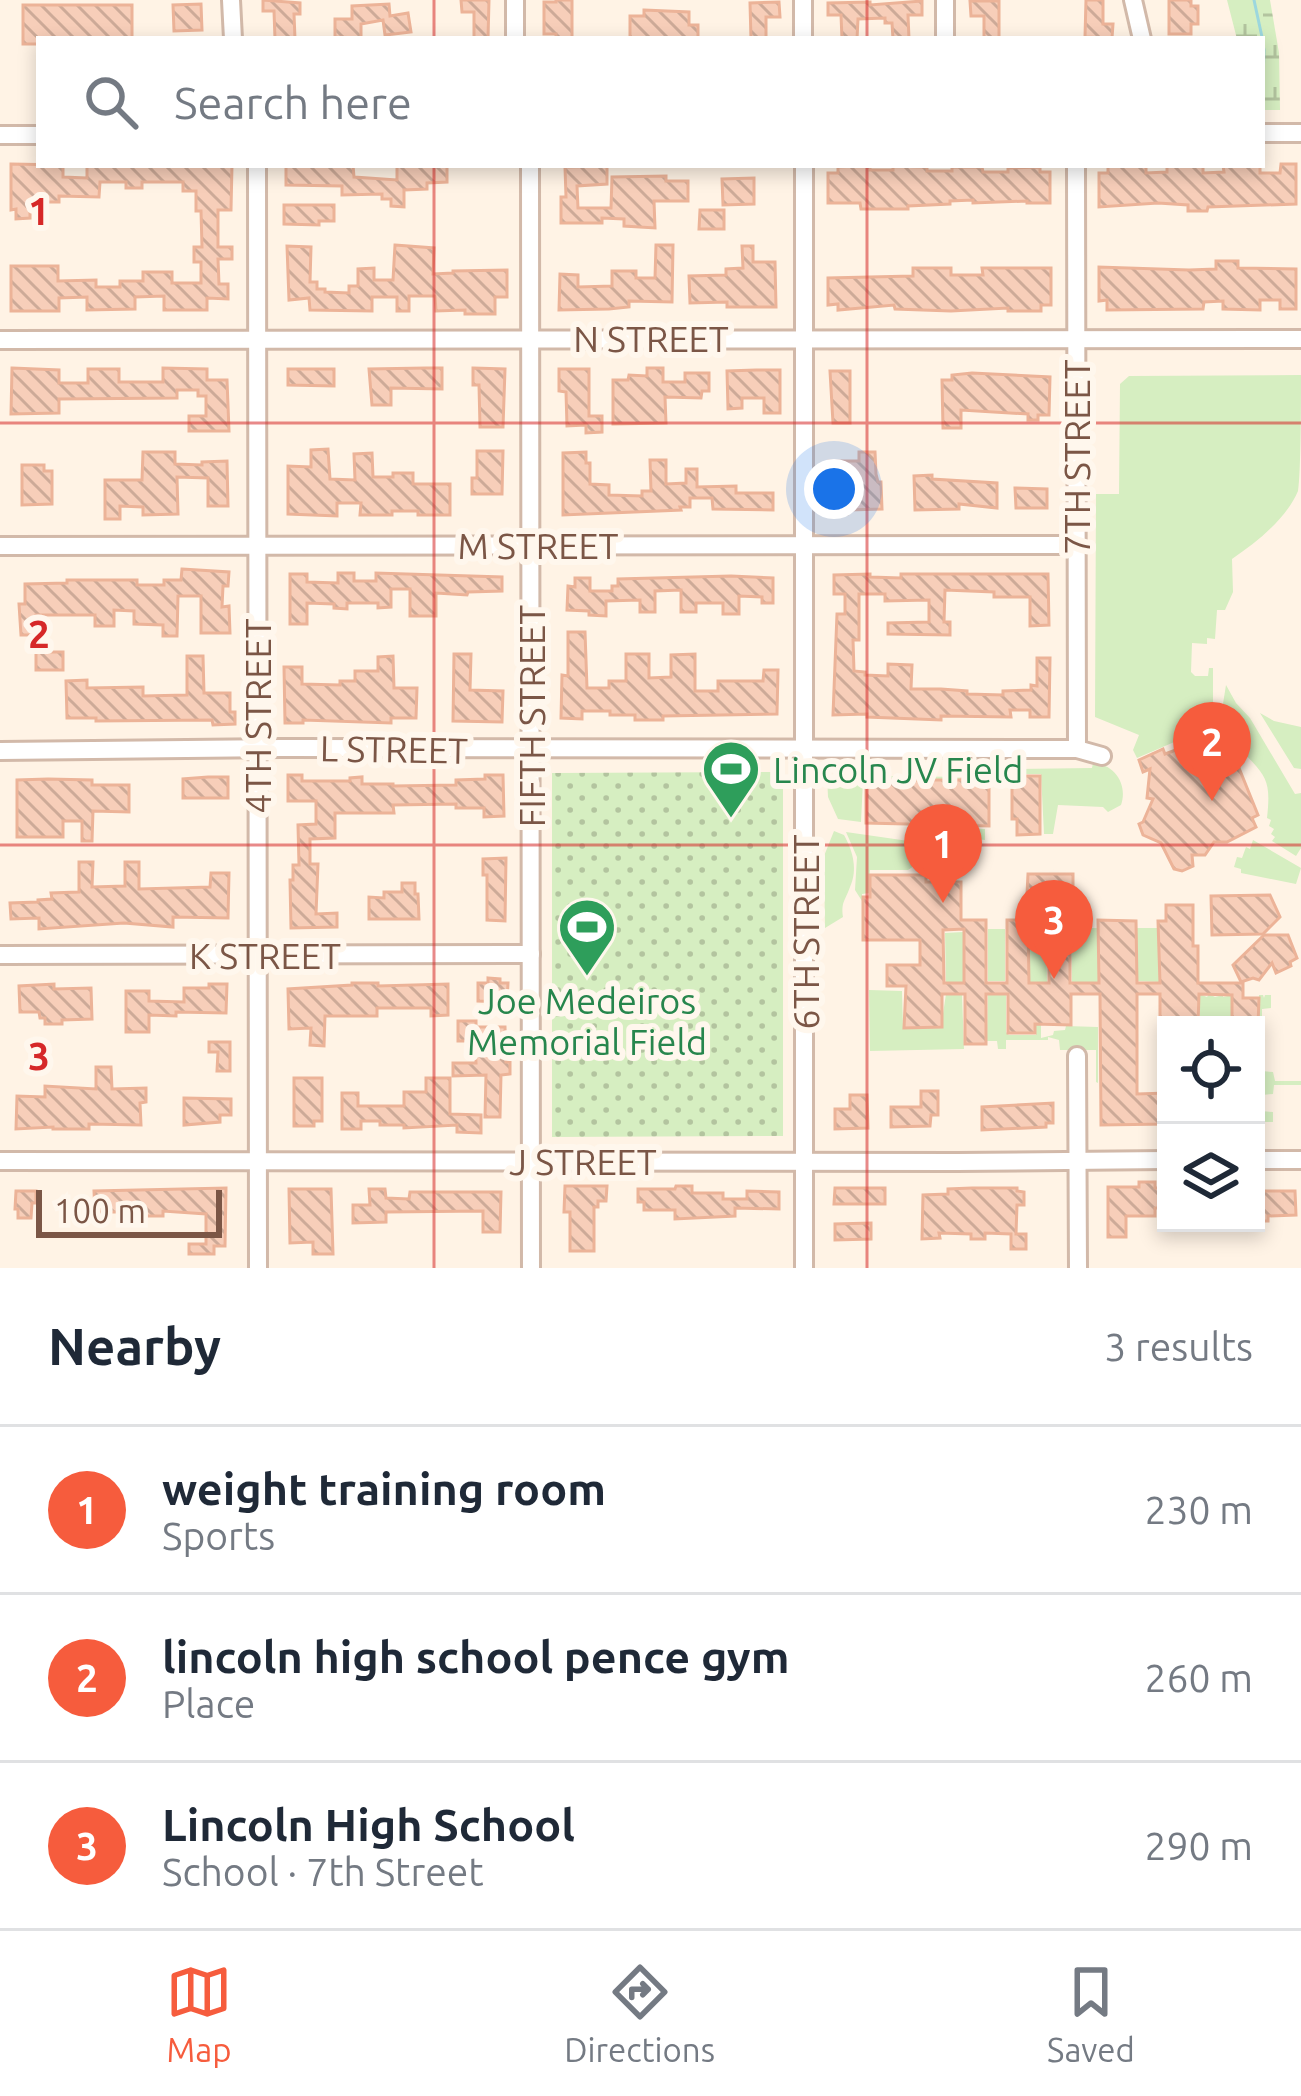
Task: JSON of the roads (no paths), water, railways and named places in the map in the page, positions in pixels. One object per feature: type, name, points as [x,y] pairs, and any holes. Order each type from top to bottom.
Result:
[{"type":"street","points":[[231,0],[233,36]]},
{"type":"street","points":[[515,0],[515,36]]},
{"type":"street","points":[[803,0],[803,36]]},
{"type":"street","points":[[945,0],[945,36]]},
{"type":"street","points":[[1132,0],[1141,36]]},
{"type":"street","points":[[1265,133],[1301,133]]},
{"type":"street","points":[[0,135],[36,135]]},
{"type":"street","name":"4TH STREET","points":[[256,168],[258,1268]]},
{"type":"street","name":"FIFTH STREET","points":[[530,168],[531,1268]]},
{"type":"street","name":"6TH STREET","points":[[804,168],[804,1268]]},
{"type":"street","name":"7TH STREET","points":[[1076,168],[1077,749]]},
{"type":"street","name":"N STREET","points":[[0,340],[1301,339]]},
{"type":"street","name":"M STREET","points":[[0,546],[1077,545]]},
{"type":"street","name":"L STREET","points":[[0,751],[1077,749],[1102,756]]},
{"type":"street","name":"K STREET","points":[[0,955],[531,954]]},
{"type":"street","points":[[1077,1057],[1078,1268]]},
{"type":"street","name":"J STREET","points":[[0,1161],[1157,1160]]},
{"type":"street","points":[[1265,1160],[1301,1160]]},
{"type":"waterway","points":[[1254,0],[1262,36]]},
{"type":"place","name":"lincoln high school pence gym","points":[[1212,801]]},
{"type":"place","name":"Lincoln JV Field","points":[[731,820]]},
{"type":"place","name":"weight training room","points":[[943,903]]},
{"type":"place","name":"Joe Medeiros Memorial Field","points":[[587,978]]},
{"type":"place","name":"Lincoln High School","points":[[1054,979]]}]
